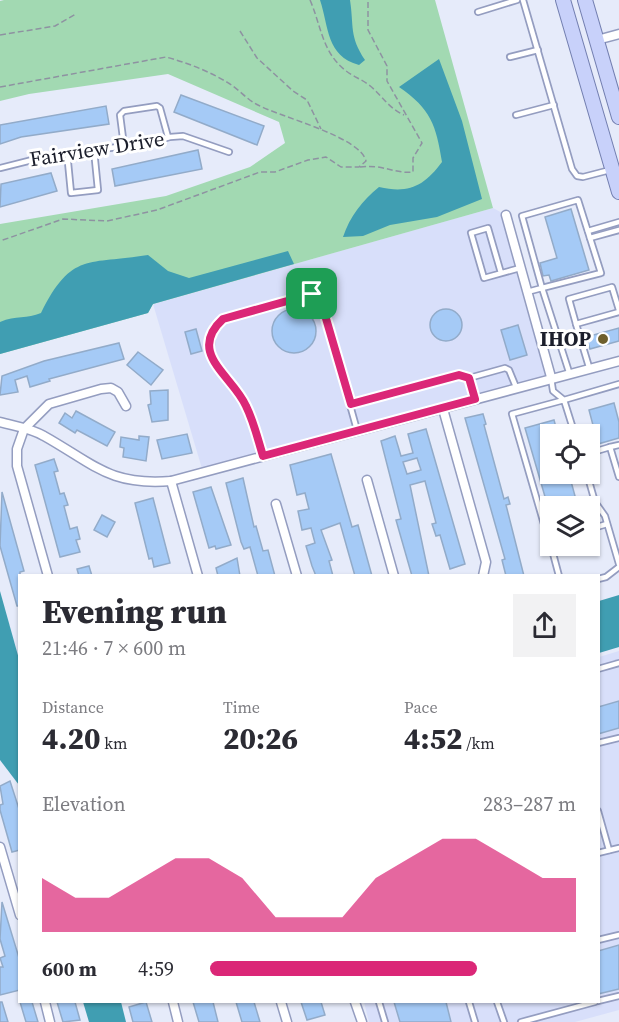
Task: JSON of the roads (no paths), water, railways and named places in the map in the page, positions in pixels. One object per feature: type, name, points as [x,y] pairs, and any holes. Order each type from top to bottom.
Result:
[{"type":"main road","points":[[563,0],[619,192]]},
{"type":"main road","points":[[585,0],[619,117]]},
{"type":"street","points":[[597,40],[619,34]]},
{"type":"street","points":[[506,216],[550,377]]},
{"type":"street","points":[[0,422],[42,435],[107,475],[150,482],[171,481],[443,409],[550,377],[619,361]]},
{"type":"street","points":[[47,574],[16,466],[17,449],[24,429],[49,404],[100,389],[111,388],[118,392],[126,406]]},
{"type":"street","points":[[443,409],[486,562],[484,574]]},
{"type":"street","points":[[366,480],[393,574]]},
{"type":"street","points":[[171,481],[197,574]]},
{"type":"street","points":[[276,504],[296,574]]},
{"type":"street","points":[[1,851],[18,908]]},
{"type":"street","points":[[45,1003],[50,1022]]},
{"type":"street","points":[[173,1003],[178,1022]]},
{"type":"street","points":[[281,1003],[286,1022]]},
{"type":"street","points":[[356,1003],[362,1022]]},
{"type":"lane","points":[[478,12],[517,0]]},
{"type":"lane","points":[[523,0],[572,169],[577,176],[583,177],[612,170]]},
{"type":"lane","points":[[510,57],[538,50]]},
{"type":"lane","points":[[516,115],[554,105]]},
{"type":"lane","points":[[124,146],[120,115],[124,111],[157,106],[160,108],[168,137]]},
{"type":"lane","name":"Fairview Drive","points":[[0,168],[67,152],[124,146],[168,137],[183,136],[229,152]]},
{"type":"lane","points":[[67,152],[71,193],[98,190],[94,150]]},
{"type":"lane","points":[[527,292],[542,288],[601,273],[578,200],[522,216],[542,288],[569,372]]},
{"type":"lane","points":[[588,231],[619,222]]},
{"type":"lane","points":[[501,273],[488,228],[471,233],[484,278],[520,268]]},
{"type":"lane","points":[[590,238],[619,230]]},
{"type":"lane","points":[[576,324],[619,311],[612,287],[569,299],[576,324],[589,367]]},
{"type":"lane","points":[[263,456],[246,405],[225,374],[214,365],[210,355],[213,328],[223,319],[299,296],[312,294],[320,298],[357,430]]},
{"type":"lane","points":[[351,404],[459,375],[469,378],[505,368],[509,370],[516,387]]},
{"type":"lane","points":[[550,377],[553,391],[564,400],[572,424]]},
{"type":"lane","points":[[469,378],[475,399]]},
{"type":"lane","points":[[540,509],[512,414],[619,384]]},
{"type":"lane","points":[[600,450],[619,445]]},
{"type":"lane","points":[[610,447],[619,477]]},
{"type":"lane","points":[[590,484],[595,502],[607,524],[619,565],[606,577],[600,578]]},
{"type":"lane","points":[[600,526],[607,524]]},
{"type":"lane","points":[[554,556],[559,574]]},
{"type":"lane","points":[[600,668],[619,663]]},
{"type":"lane","points":[[600,743],[619,738]]},
{"type":"lane","points":[[600,818],[609,850]]},
{"type":"lane","points":[[600,852],[619,848]]},
{"type":"lane","points":[[600,939],[619,934]]},
{"type":"lane","points":[[600,1001],[619,996]]},
{"type":"lane","points":[[379,1003],[385,1022]]},
{"type":"lane","points":[[469,1003],[475,1022]]},
{"type":"lane","points":[[497,1003],[504,1022]]},
{"type":"lane","points":[[521,1022],[593,1003]]},
{"type":"water","points":[[320,0],[350,0],[354,37],[365,60],[359,65],[348,61],[335,48],[330,39]]},
{"type":"water","points":[[439,59],[462,121],[482,199],[437,217],[390,225],[363,236],[343,237],[357,209],[379,187],[399,189],[415,186],[429,177],[442,162],[430,119],[418,103],[399,87]]},
{"type":"water","points":[[288,251],[294,264],[153,304],[148,313],[0,354],[0,322],[41,313],[62,279],[84,264],[148,255],[168,271],[189,278]]},
{"type":"water","points":[[0,591],[18,655],[18,784],[0,760]]},
{"type":"water","points":[[619,595],[619,647],[600,653],[600,601]]},
{"type":"water","points":[[83,1003],[121,1003],[126,1022],[89,1022]]},
{"type":"place","name":"IHOP","points":[[603,339]]}]
